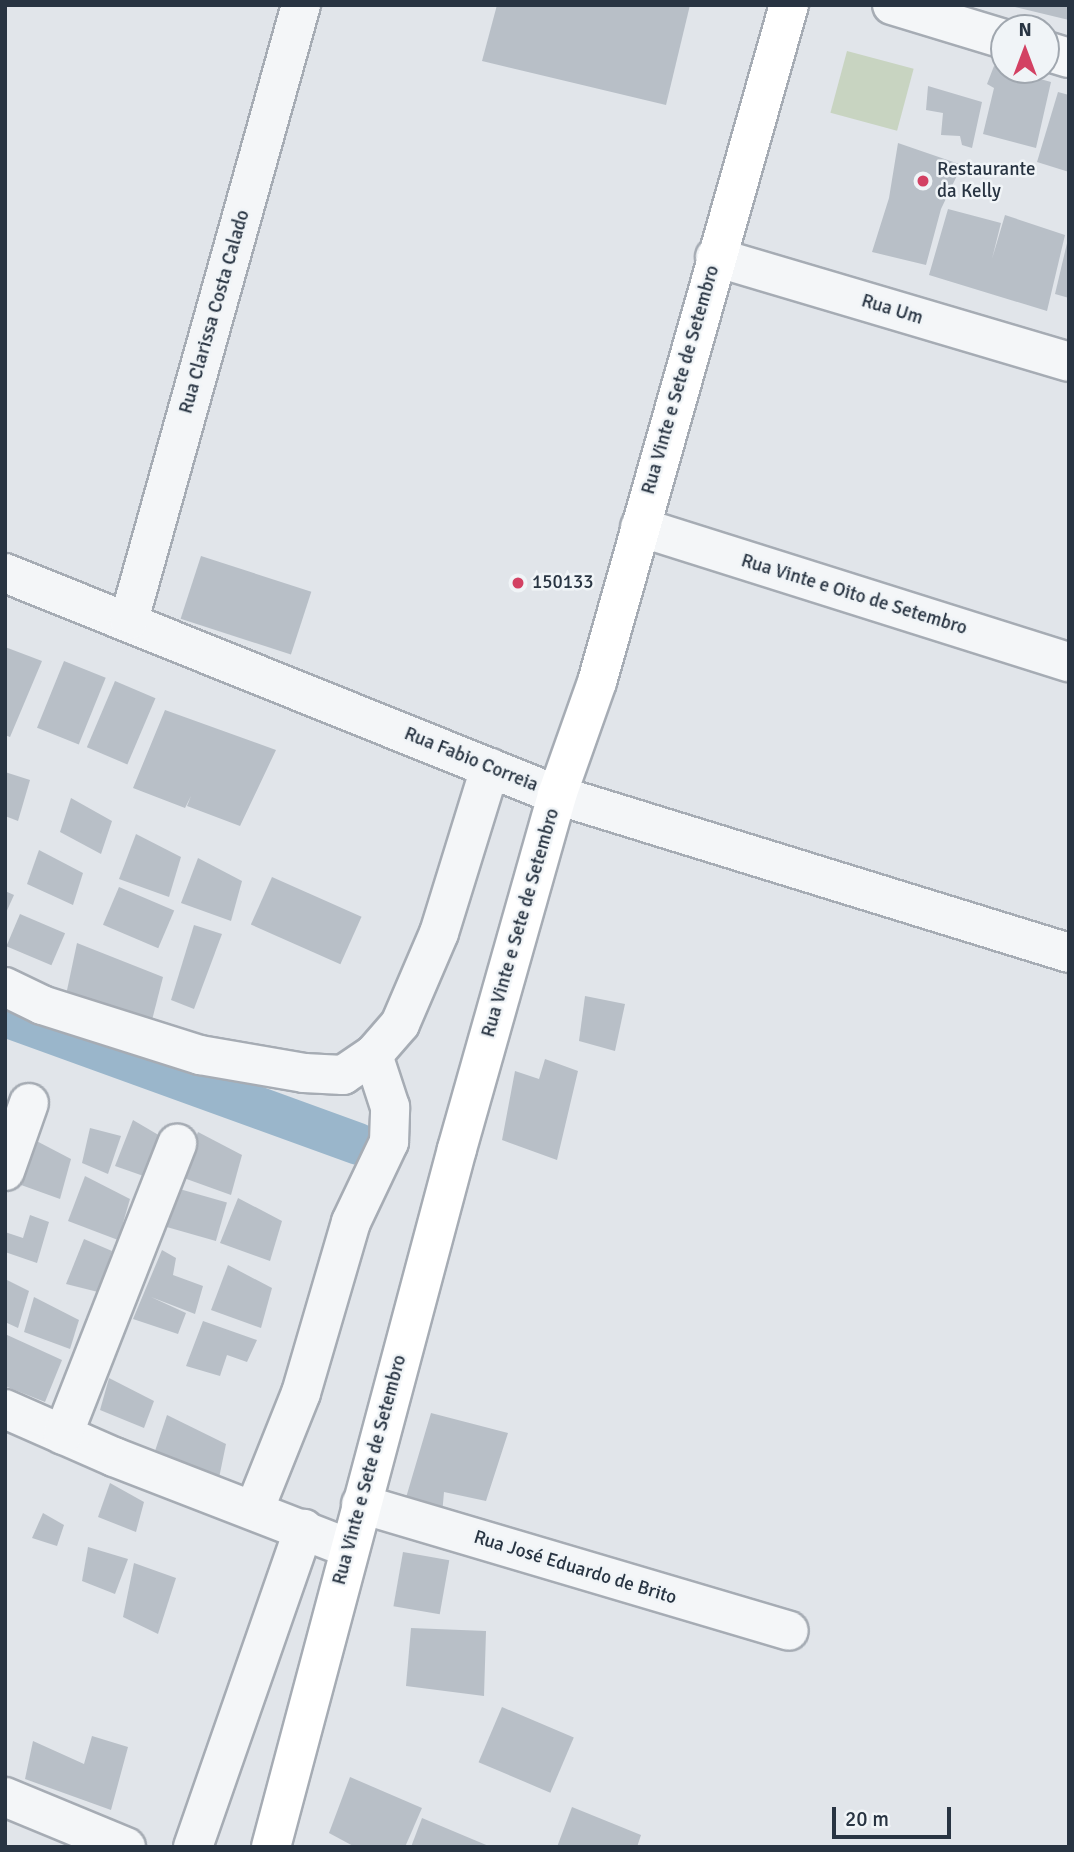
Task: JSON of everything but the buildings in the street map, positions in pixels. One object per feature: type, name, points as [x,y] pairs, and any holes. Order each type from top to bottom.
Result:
[{"type":"main road","name":"Rua Vinte e Sete de Setembro","points":[[271,1847],[457,1149],[557,795],[597,682],[715,257],[789,5]]},
{"type":"street","name":"Rua Clarissa Costa Calado","points":[[129,620],[301,5]]},
{"type":"street","points":[[892,5],[990,35]]},
{"type":"street","name":"Rua Um","points":[[715,257],[1069,362]]},
{"type":"street","name":"Rua Vinte e Oito de Setembro","points":[[640,527],[1069,662]]},
{"type":"street","name":"Rua Fabio Correia","points":[[5,573],[129,620],[557,795],[1069,953]]},
{"type":"street","points":[[5,987],[94,1023],[200,1055],[304,1073],[343,1075],[373,1055],[400,1024],[439,933],[490,768]]},
{"type":"street","points":[[255,1508],[300,1393],[351,1222],[388,1142],[390,1107],[373,1055]]},
{"type":"street","points":[[5,1171],[29,1103]]},
{"type":"street","points":[[63,1435],[177,1144]]},
{"type":"street","points":[[5,1409],[63,1435],[255,1508],[349,1548]]},
{"type":"street","name":"Rua José Eduardo de Brito","points":[[361,1504],[789,1631]]},
{"type":"street","points":[[193,1847],[304,1529]]},
{"type":"street","points":[[5,1797],[127,1847]]},
{"type":"green space","points":[[847,51],[914,69],[897,131],[830,113]]},
{"type":"waterway","points":[[5,1016],[358,1144]]},
{"type":"place","name":"Restaurante da Kelly","points":[[923,181]]},
{"type":"place","name":"150133","points":[[518,583]]}]
